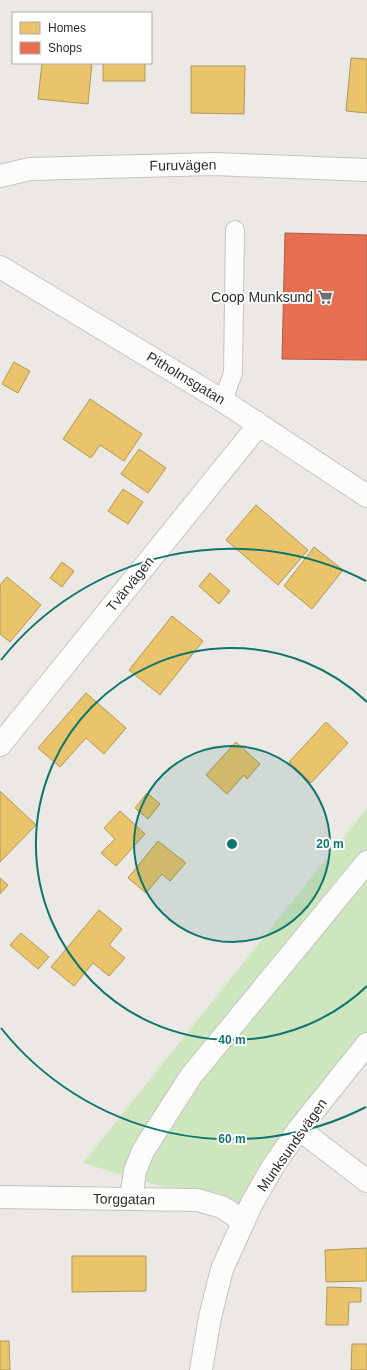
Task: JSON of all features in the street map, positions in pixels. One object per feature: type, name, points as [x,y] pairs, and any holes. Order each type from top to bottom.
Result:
[{"type":"street","name":"Furuvägen","points":[[0,176],[30,169],[214,164],[367,170]]},
{"type":"street","name":"Pitholmsgatan","points":[[0,267],[223,400],[367,496]]},
{"type":"street","name":"Tvärvägen","points":[[0,745],[253,432],[256,422]]},
{"type":"street","points":[[131,1199],[136,1170],[143,1151],[191,1076],[367,862]]},
{"type":"street","name":"Munksundsvägen","points":[[201,1370],[210,1317],[222,1269],[243,1221],[272,1168],[299,1129],[367,1044]]},
{"type":"street","points":[[299,1129],[367,1181]]},
{"type":"street","name":"Torggatan","points":[[0,1197],[196,1200],[222,1207],[243,1221]]},
{"type":"lane","points":[[223,400],[233,373],[235,230]]},
{"type":"green space","points":[[367,808],[367,1062],[301,1146],[264,1196],[253,1214],[83,1163]]},
{"type":"building: Homes","points":[[351,58],[367,59],[367,113],[346,111]]},
{"type":"building: Homes","points":[[42,64],[92,64],[88,104],[38,99]]},
{"type":"building: Homes","points":[[103,64],[145,64],[145,81],[103,81]]},
{"type":"building: Homes","points":[[191,66],[245,66],[244,114],[191,113]]},
{"type":"building: Homes","points":[[14,362],[30,371],[18,393],[2,384]]},
{"type":"building: Homes","points":[[90,399],[142,434],[124,461],[100,445],[91,458],[63,439]]},
{"type":"building: Homes","points":[[139,449],[166,468],[148,493],[121,474]]},
{"type":"building: Homes","points":[[123,489],[143,502],[128,524],[108,511]]},
{"type":"building: Homes","points":[[256,505],[308,550],[278,585],[226,540]]},
{"type":"building: Homes","points":[[314,547],[343,570],[312,609],[284,586]]},
{"type":"building: Homes","points":[[62,562],[74,571],[62,587],[50,578]]},
{"type":"building: Homes","points":[[210,573],[230,591],[219,604],[199,586]]},
{"type":"building: Homes","points":[[7,577],[41,605],[10,642],[0,634],[0,585]]},
{"type":"building: Homes","points":[[172,616],[203,641],[160,695],[129,670]]},
{"type":"building: Homes","points":[[86,693],[126,728],[104,754],[86,738],[60,767],[38,748]]},
{"type":"building: Homes","points":[[326,722],[348,743],[311,783],[289,762]]},
{"type":"building: Homes","points":[[236,742],[260,764],[247,779],[244,775],[227,794],[206,775]]},
{"type":"building: Homes","points":[[0,791],[36,825],[0,862]]},
{"type":"building: Homes","points":[[147,793],[160,804],[148,819],[135,808]]},
{"type":"building: Homes","points":[[120,811],[145,834],[116,866],[101,853],[115,839],[104,828]]},
{"type":"building: Homes","points":[[158,841],[186,863],[170,881],[162,874],[146,893],[128,878]]},
{"type":"building: Homes","points":[[0,878],[8,885],[0,894]]},
{"type":"building: Homes","points":[[99,910],[122,929],[109,945],[125,958],[109,976],[93,963],[74,986],[51,967]]},
{"type":"building: Homes","points":[[21,933],[49,957],[38,969],[10,945]]},
{"type":"building: Homes","points":[[367,1248],[367,1281],[326,1282],[325,1250]]},
{"type":"building: Homes","points":[[72,1256],[146,1256],[146,1291],[72,1292]]},
{"type":"building: Homes","points":[[327,1287],[361,1288],[361,1302],[349,1302],[348,1325],[326,1325]]},
{"type":"building: Homes","points":[[0,1341],[9,1341],[10,1370],[0,1370]]},
{"type":"building: Homes","points":[[352,1344],[367,1344],[367,1370],[351,1370]]},
{"type":"building: Shops","name":"Coop Munksund","points":[[285,233],[367,235],[367,360],[282,359]]},
{"type":"place","name":"Coop Munksund","points":[[325,297]]}]
